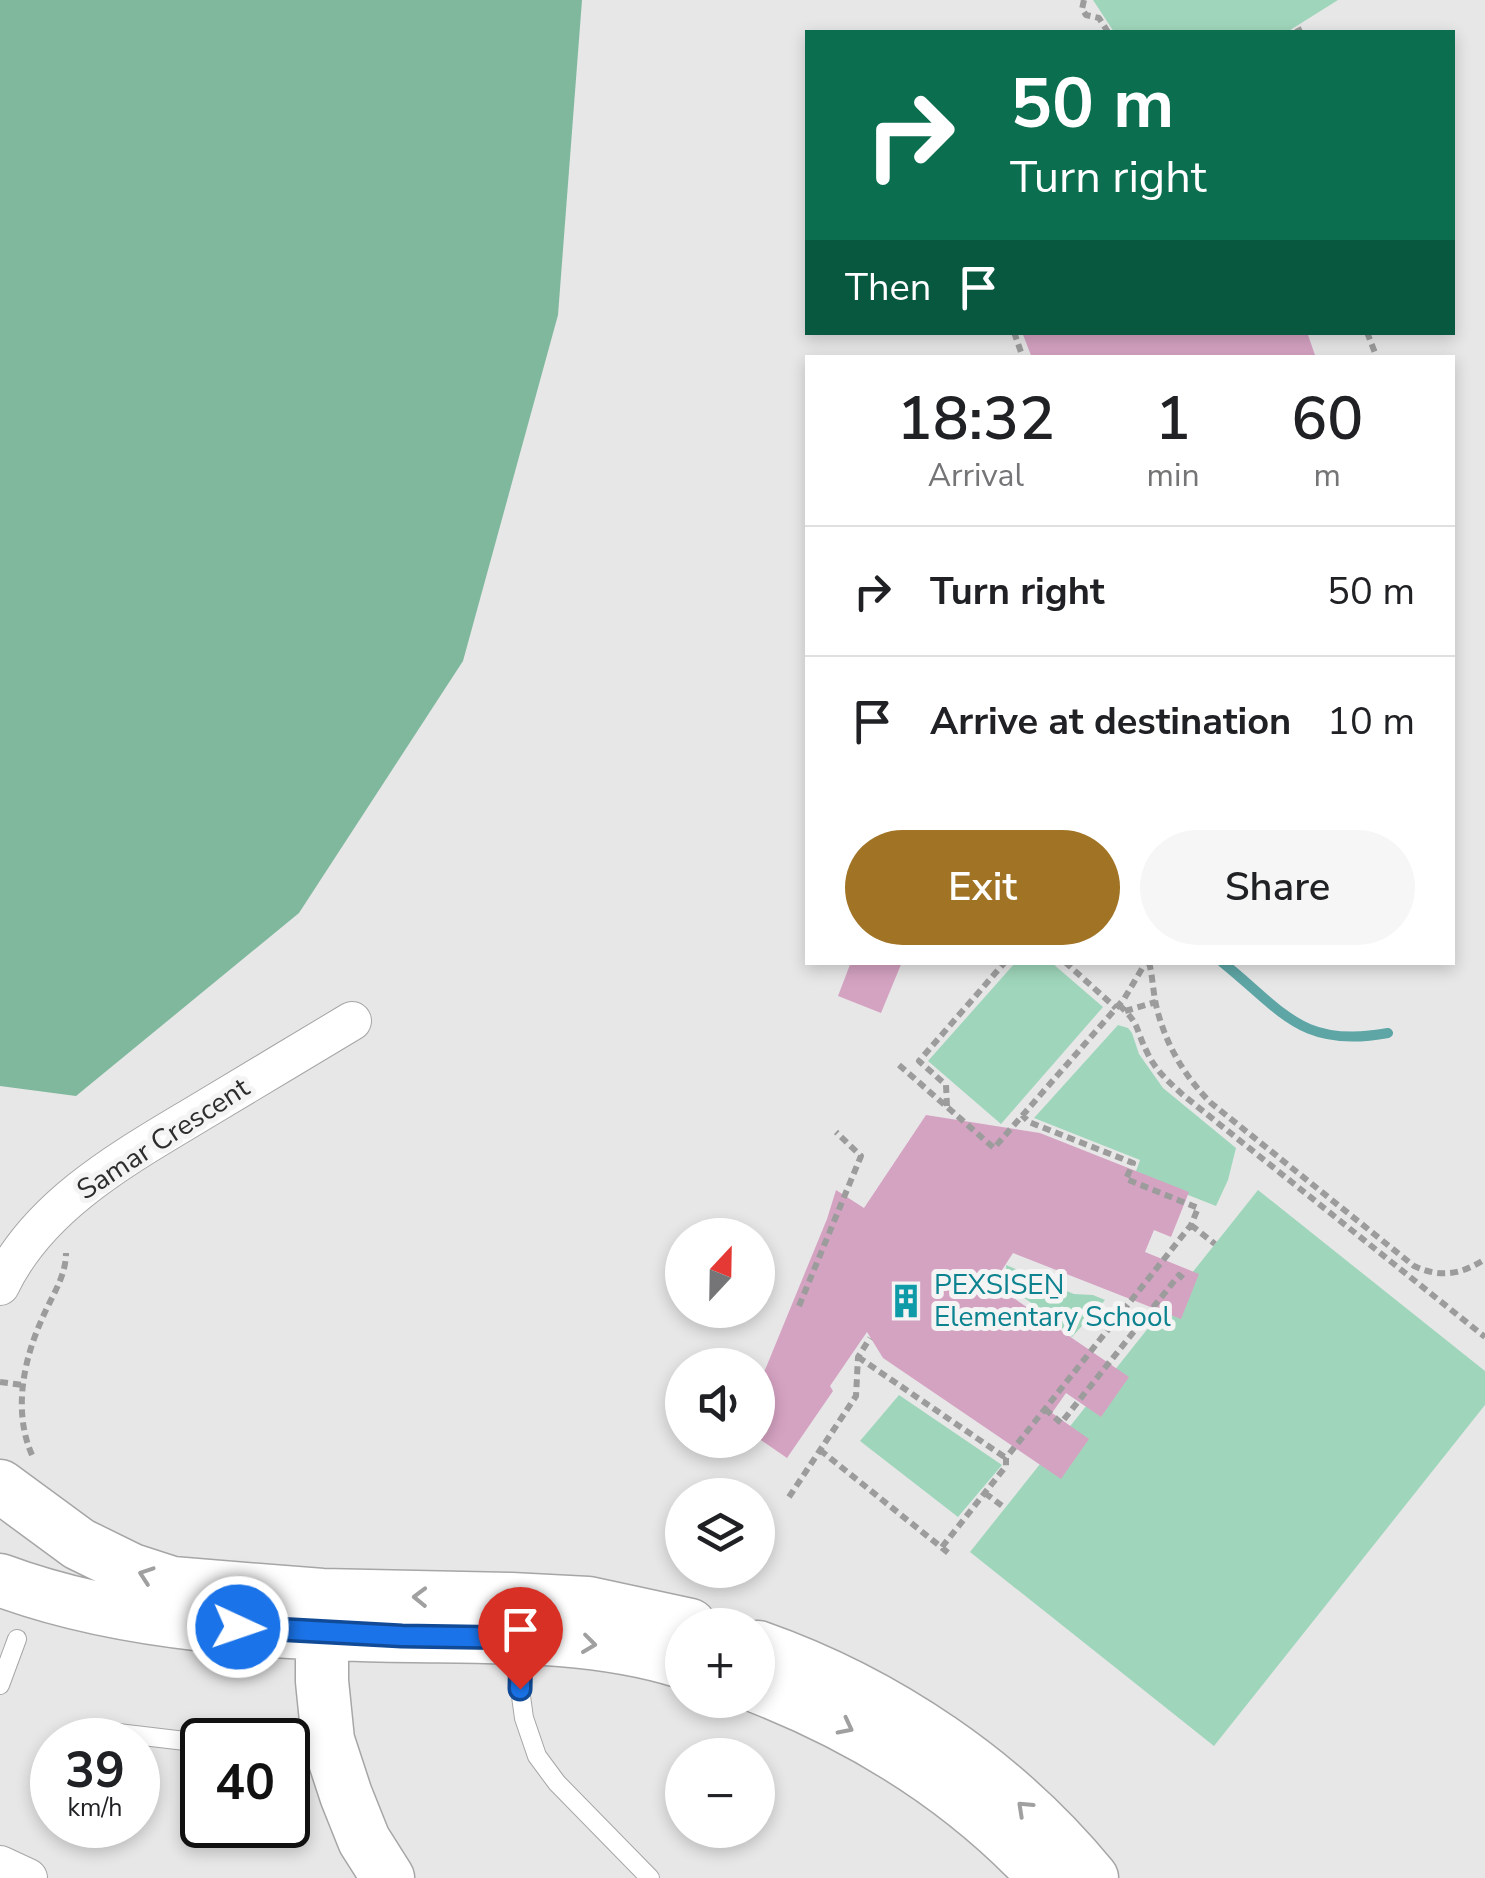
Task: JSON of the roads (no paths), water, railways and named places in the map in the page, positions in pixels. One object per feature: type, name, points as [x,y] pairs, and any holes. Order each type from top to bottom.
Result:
[{"type":"street","name":"Samar Crescent","points":[[0,1286],[23,1250],[55,1212],[94,1180],[136,1150],[352,1020]]},
{"type":"street","points":[[17,1473],[79,1544],[172,1584],[323,1614],[593,1643],[665,1658]]},
{"type":"street","points":[[0,1580],[74,1604],[147,1618],[238,1627],[323,1614],[512,1599],[588,1603],[665,1620]]},
{"type":"street","points":[[310,1734],[322,1681],[323,1614]]},
{"type":"street","points":[[775,1653],[856,1690],[938,1737],[998,1784],[1064,1844],[1092,1878]]},
{"type":"street","points":[[775,1694],[877,1743],[959,1798],[1045,1878]]},
{"type":"street","points":[[310,1746],[346,1794],[364,1840],[388,1878]]},
{"type":"street","points":[[0,1866],[28,1878]]},
{"type":"lane","points":[[521,1638],[520,1689],[524,1718],[537,1756],[557,1783],[650,1878]]},
{"type":"lane","points":[[0,1685],[17,1639]]},
{"type":"waterway","points":[[1226,965],[1278,1010],[1313,1030],[1358,1037],[1388,1033]]},
{"type":"place","name":"PEXSISEṈ Elementary School","points":[[906,1301]]}]
